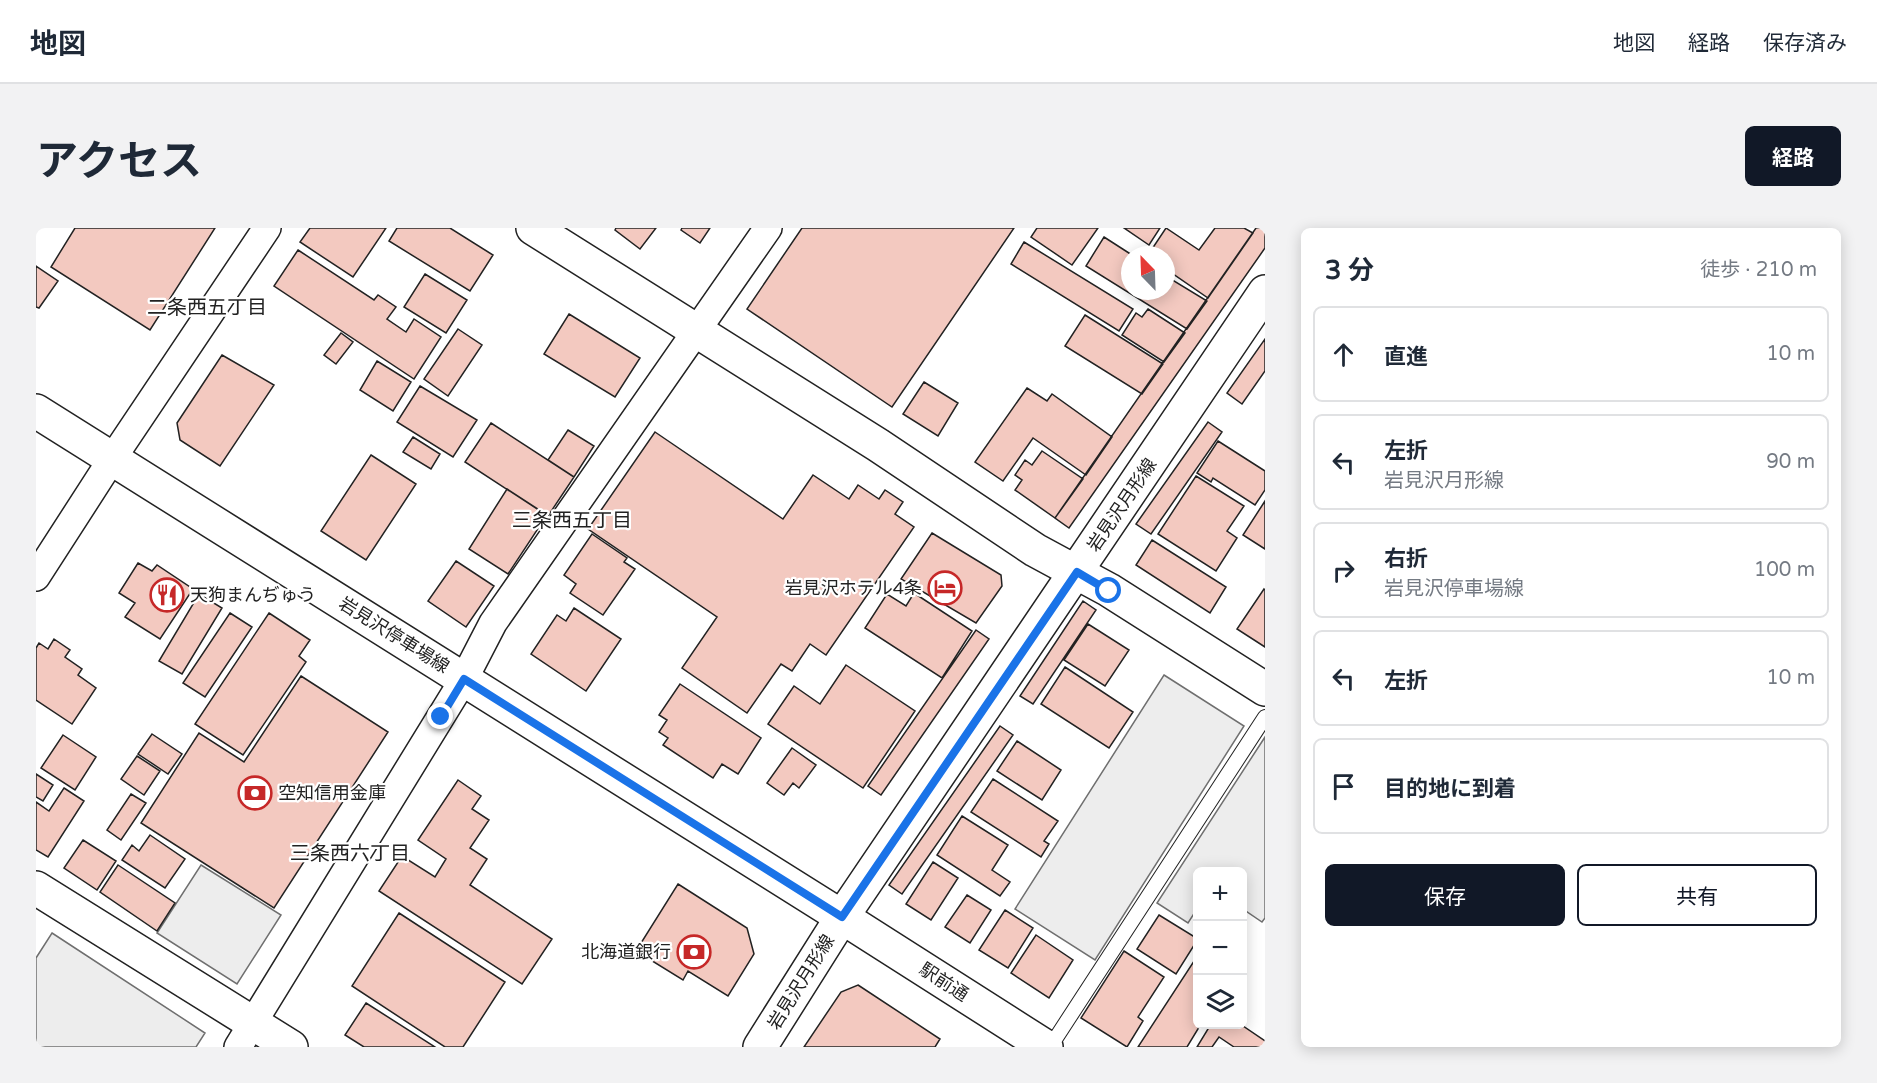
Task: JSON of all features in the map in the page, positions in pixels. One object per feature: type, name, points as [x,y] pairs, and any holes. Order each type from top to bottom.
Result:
[{"type":"main road","points":[[533,228],[878,445],[1035,550],[1077,572],[1265,689]]},
{"type":"main road","name":"岩見沢月形線","points":[[759,1047],[842,917],[1265,292]]},
{"type":"main road","name":"岩見沢停車場線","points":[[36,411],[842,917]]},
{"type":"main road","points":[[36,888],[246,1035],[291,1047]]},
{"type":"main road","name":"駅前通","points":[[842,917],[1048,1047]]},
{"type":"street","points":[[36,577],[267,228]]},
{"type":"street","points":[[246,1035],[464,679],[494,623],[768,228]]},
{"type":"lane","points":[[1048,1047],[1265,717]]},
{"type":"shaded area","points":[[1164,675],[1244,726],[1095,960],[1015,909]]},
{"type":"shaded area","points":[[1265,737],[1265,918],[1262,922],[1247,912],[1247,867],[1193,867],[1193,915],[1188,923],[1157,903]]},
{"type":"shaded area","points":[[201,865],[281,915],[237,984],[157,933]]},
{"type":"shaded area","points":[[52,933],[205,1033],[196,1047],[36,1047],[36,958]]},
{"type":"building","points":[[75,228],[215,228],[150,330],[51,267]]},
{"type":"building","points":[[310,228],[386,228],[353,277],[300,242]]},
{"type":"building","points":[[397,228],[450,228],[493,255],[470,291],[389,241]]},
{"type":"building","points":[[616,228],[656,228],[640,249],[615,230]]},
{"type":"building","points":[[682,228],[710,228],[700,243],[681,230]]},
{"type":"building","points":[[802,228],[1014,228],[892,407],[747,309]]},
{"type":"building","points":[[1037,228],[1098,228],[1072,265],[1031,237]]},
{"type":"building","points":[[1124,228],[1160,228],[1149,245]]},
{"type":"building","points":[[1166,228],[1199,250],[1215,228],[1244,228],[1253,233],[1208,298],[1175,275],[1175,246],[1154,246]]},
{"type":"building","points":[[1256,228],[1265,228],[1265,248],[1069,528],[1055,518]]},
{"type":"building","points":[[1104,237],[1121,248],[1121,288],[1086,266]]},
{"type":"building","points":[[1024,242],[1133,309],[1119,331],[1011,264]]},
{"type":"building","points":[[298,250],[374,300],[378,295],[396,307],[387,319],[406,332],[414,319],[441,337],[414,379],[274,286]]},
{"type":"building","points":[[36,266],[58,281],[39,308],[36,307]]},
{"type":"building","points":[[425,274],[467,300],[446,333],[404,307]]},
{"type":"building","points":[[1175,281],[1207,301],[1187,329],[1141,300],[1175,300]]},
{"type":"building","points":[[1148,309],[1185,333],[1164,362],[1122,335],[1136,313],[1142,317]]},
{"type":"building","points":[[569,314],[640,358],[615,397],[544,354]]},
{"type":"building","points":[[1085,315],[1163,364],[1142,394],[1065,346]]},
{"type":"building","points":[[458,329],[482,345],[448,396],[424,379]]},
{"type":"building","points":[[341,333],[353,342],[336,364],[324,355]]},
{"type":"building","points":[[1265,339],[1265,371],[1242,404],[1227,393]]},
{"type":"building","points":[[222,355],[274,385],[220,466],[180,440],[177,423]]},
{"type":"building","points":[[377,361],[411,382],[393,411],[360,390]]},
{"type":"building","points":[[924,382],[958,403],[938,436],[903,414]]},
{"type":"building","points":[[420,386],[477,420],[453,457],[397,422]]},
{"type":"building","points":[[1027,388],[1047,401],[1052,394],[1112,437],[1086,475],[1033,438],[1003,481],[975,462]]},
{"type":"building","points":[[1208,422],[1222,432],[1151,534],[1136,524]]},
{"type":"building","points":[[491,423],[574,477],[548,516],[465,462]]},
{"type":"building","points":[[568,430],[594,446],[574,477],[548,460]]},
{"type":"building","points":[[655,432],[783,519],[813,475],[849,499],[858,485],[879,499],[885,490],[903,502],[895,514],[914,527],[826,655],[810,644],[792,671],[781,664],[747,713],[682,668],[717,617],[588,529]]},
{"type":"building","points":[[413,437],[440,454],[431,469],[403,452]]},
{"type":"building","points":[[1218,441],[1265,471],[1265,490],[1255,505],[1213,478],[1211,482],[1197,473]]},
{"type":"building","points":[[1042,451],[1083,479],[1055,518],[1015,490],[1022,480],[1015,475],[1025,460],[1032,465]]},
{"type":"building","points":[[371,455],[416,484],[366,560],[321,531]]},
{"type":"building","points":[[1196,476],[1244,506],[1227,531],[1237,538],[1216,571],[1158,534]]},
{"type":"building","points":[[507,489],[547,515],[508,574],[469,549]]},
{"type":"building","points":[[1265,501],[1265,549],[1243,535]]},
{"type":"building","points":[[932,533],[1001,575],[1002,586],[976,623],[901,579]]},
{"type":"building","points":[[592,534],[627,558],[624,562],[635,569],[603,615],[570,593],[576,584],[564,575]]},
{"type":"building","points":[[1152,540],[1226,587],[1210,613],[1136,565]]},
{"type":"building","points":[[456,561],[494,586],[466,627],[428,601]]},
{"type":"building","points":[[138,563],[152,571],[157,565],[193,589],[160,639],[125,617],[135,603],[119,593]]},
{"type":"building","points":[[1265,590],[1265,647],[1237,629]]},
{"type":"building","points":[[914,593],[972,631],[942,678],[865,628],[887,594],[906,606]]},
{"type":"building","points":[[199,594],[222,608],[182,674],[159,661]]},
{"type":"building","points":[[1083,601],[1096,610],[1033,704],[1020,696]]},
{"type":"building","points":[[574,608],[621,639],[586,691],[531,654],[557,615],[566,621]]},
{"type":"building","points":[[230,613],[252,627],[205,697],[183,683]]},
{"type":"building","points":[[269,613],[310,640],[299,656],[306,662],[243,755],[195,724]]},
{"type":"building","points":[[1088,624],[1129,650],[1105,686],[1064,660]]},
{"type":"building","points":[[976,630],[989,639],[881,795],[868,786]]},
{"type":"building","points":[[54,639],[70,650],[65,657],[82,669],[78,675],[96,688],[72,724],[36,700],[36,648],[39,643],[48,649]]},
{"type":"building","points":[[846,665],[915,711],[863,788],[768,724],[794,686],[820,704]]},
{"type":"building","points":[[1065,667],[1133,712],[1109,748],[1041,704]]},
{"type":"building","name":"空知信用金庫","points":[[301,676],[388,732],[274,908],[141,823],[199,733],[244,762]]},
{"type":"building","points":[[680,684],[761,738],[738,774],[722,764],[713,778],[663,745],[668,738],[659,732],[667,720],[659,715]]},
{"type":"building","points":[[1000,726],[1013,735],[902,894],[889,885]]},
{"type":"building","points":[[152,734],[182,754],[168,774],[138,754]]},
{"type":"building","points":[[63,735],[96,757],[75,790],[41,768]]},
{"type":"building","points":[[1017,741],[1061,770],[1042,800],[997,771]]},
{"type":"building","points":[[792,748],[816,765],[799,788],[793,783],[784,795],[767,783]]},
{"type":"building","points":[[137,756],[160,771],[144,795],[121,779]]},
{"type":"building","points":[[36,774],[53,785],[43,801],[36,797]]},
{"type":"building","points":[[993,779],[1058,821],[1044,841],[1049,844],[1041,857],[971,812]]},
{"type":"building","points":[[458,780],[481,796],[472,809],[489,820],[470,848],[487,859],[470,885],[552,939],[522,984],[379,891],[402,856],[435,877],[446,859],[418,840]]},
{"type":"building","points":[[64,788],[84,801],[48,857],[36,850],[36,802],[49,811]]},
{"type":"building","points":[[131,794],[146,803],[121,840],[107,830]]},
{"type":"building","points":[[962,816],[1008,845],[992,870],[1010,882],[1000,896],[937,855]]},
{"type":"building","points":[[150,835],[185,859],[165,888],[122,860],[132,845],[139,851]]},
{"type":"building","points":[[83,840],[116,861],[97,890],[64,868]]},
{"type":"building","points":[[933,862],[958,878],[931,920],[906,904]]},
{"type":"building","points":[[118,865],[175,903],[157,931],[100,892]]},
{"type":"building","points":[[678,884],[747,928],[754,954],[728,996],[688,971],[683,980],[636,951]]},
{"type":"building","points":[[967,895],[991,910],[970,943],[945,927]]},
{"type":"building","points":[[1005,910],[1033,928],[1008,968],[979,950]]},
{"type":"building","points":[[399,913],[505,982],[463,1047],[445,1047],[352,986]]},
{"type":"building","points":[[1159,915],[1193,936],[1193,947],[1176,974],[1137,949]]},
{"type":"building","points":[[1036,935],[1073,960],[1049,998],[1011,973]]},
{"type":"building","points":[[1124,951],[1164,977],[1138,1017],[1143,1021],[1127,1047],[1081,1018]]},
{"type":"building","points":[[1193,963],[1193,1029],[1198,1029],[1187,1047],[1138,1047]]},
{"type":"building","points":[[858,985],[940,1039],[935,1047],[804,1047],[841,992]]},
{"type":"building","points":[[366,1003],[435,1047],[364,1047],[345,1035]]},
{"type":"building","points":[[1208,1029],[1247,1029],[1265,1041],[1265,1047],[1234,1047],[1219,1037],[1212,1047],[1197,1047]]},
{"type":"place","name":"岩見沢ホテル4条","points":[[945,588]]},
{"type":"place","name":"天狗まんぢゅう","points":[[167,595]]},
{"type":"place","name":"空知信用金庫","points":[[255,793]]},
{"type":"place","name":"北海道銀行","points":[[694,952]]},
{"type":"district","name":"二条西五丁目","points":[[207,307]]},
{"type":"district","name":"三条西五丁目","points":[[572,520]]},
{"type":"district","name":"三条西六丁目","points":[[350,853]]},
{"type":"route","points":[[441,717],[464,679],[842,917],[1077,572],[1109,591]]}]
